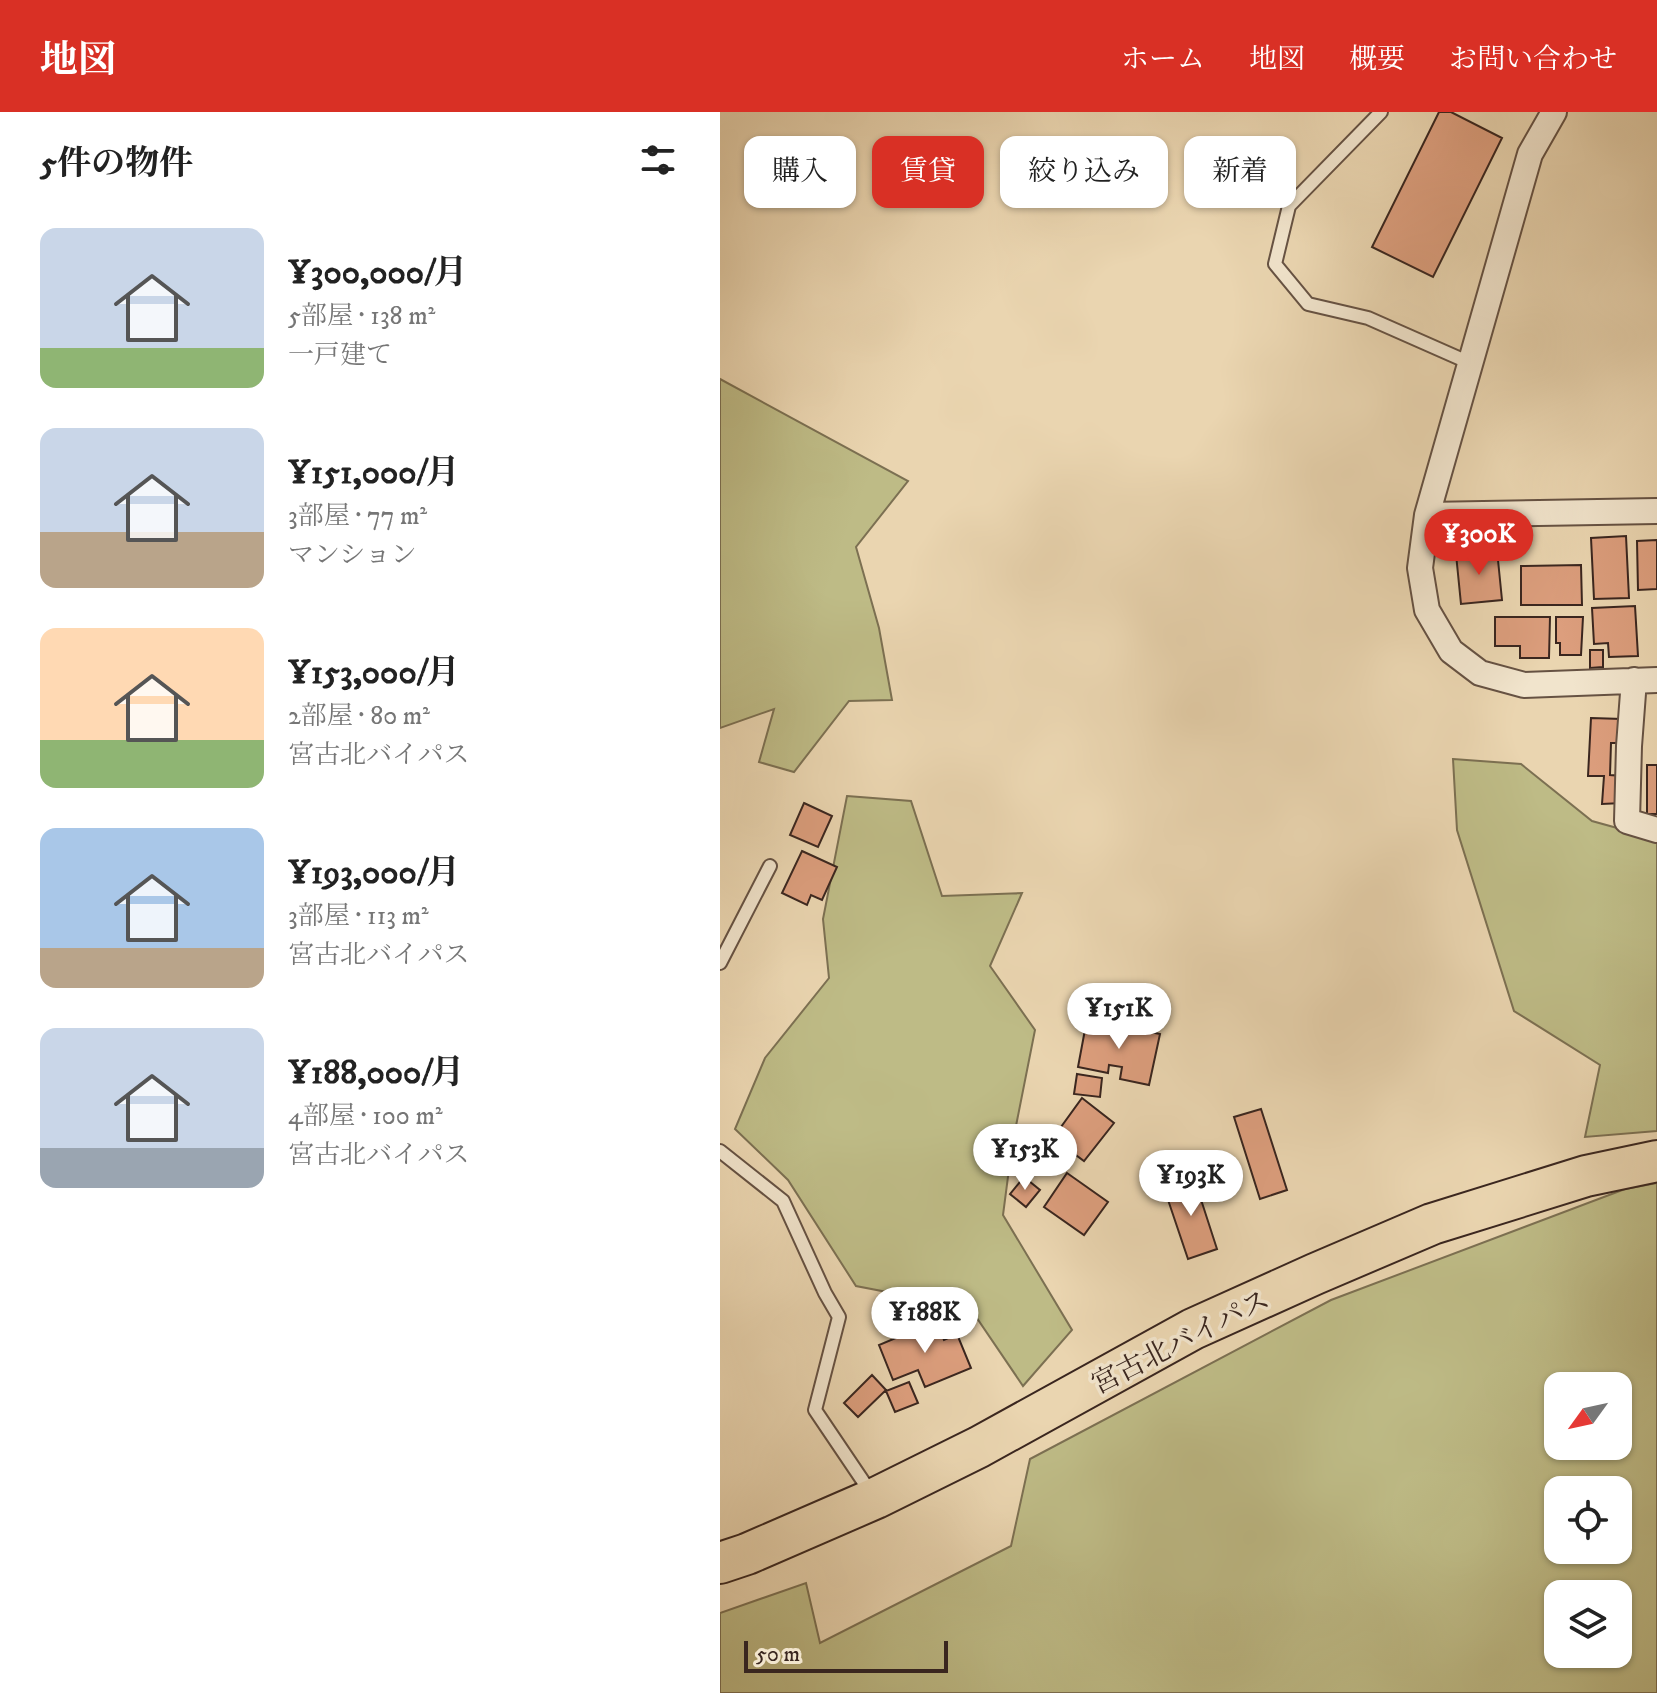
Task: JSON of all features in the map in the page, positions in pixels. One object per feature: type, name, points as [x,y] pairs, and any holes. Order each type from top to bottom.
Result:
[{"type":"highway","name":"宮古北バイパス","points":[[720,1563],[876,1498],[979,1447],[1193,1329],[1315,1274],[1432,1224],[1586,1176],[1657,1161]]},
{"type":"street","points":[[1554,112],[1530,154],[1427,515],[1420,568],[1427,610],[1451,651],[1480,673],[1524,685],[1645,680],[1629,746],[1627,821],[1657,830]]},
{"type":"street","points":[[1427,515],[1657,511]]},
{"type":"lane","points":[[1381,112],[1289,206],[1275,264],[1308,304],[1368,318],[1470,363]]},
{"type":"lane","points":[[720,963],[770,866]]},
{"type":"lane","points":[[720,1151],[783,1201],[839,1317],[815,1410],[876,1498]]},
{"type":"shaded area","points":[[720,379],[908,481],[856,547],[879,628],[892,700],[849,701],[794,772],[759,762],[774,709],[720,728]]},
{"type":"shaded area","points":[[1453,759],[1521,764],[1592,821],[1657,839],[1657,1131],[1585,1137],[1600,1065],[1514,1011],[1457,830]]},
{"type":"shaded area","points":[[847,796],[911,801],[942,896],[1022,893],[990,966],[1035,1030],[1012,1146],[1003,1215],[1072,1330],[1023,1386],[970,1308],[856,1286],[788,1180],[735,1129],[765,1058],[829,978],[823,919]]},
{"type":"shaded area","points":[[1657,1183],[1657,1693],[720,1693],[720,1613],[806,1583],[820,1643],[1011,1546],[1030,1459],[1331,1300],[1625,1189]]},
{"type":"building","points":[[1439,112],[1451,112],[1502,138],[1433,277],[1372,247]]},
{"type":"building","points":[[1626,536],[1629,598],[1594,599],[1591,538]]},
{"type":"building","points":[[1657,540],[1657,589],[1638,590],[1637,541]]},
{"type":"building","points":[[1497,550],[1502,600],[1461,604],[1456,554]]},
{"type":"building","points":[[1581,565],[1582,605],[1521,605],[1521,566]]},
{"type":"building","points":[[1635,606],[1638,656],[1609,657],[1608,643],[1594,644],[1592,608]]},
{"type":"building","points":[[1495,617],[1550,617],[1549,658],[1520,658],[1520,646],[1495,646]]},
{"type":"building","points":[[1556,617],[1583,617],[1581,655],[1560,655],[1560,643],[1556,643]]},
{"type":"building","points":[[1590,650],[1603,650],[1603,667],[1590,668]]},
{"type":"building","points":[[1591,718],[1622,719],[1621,743],[1611,743],[1610,775],[1623,776],[1622,803],[1602,804],[1604,776],[1588,776]]},
{"type":"building","points":[[1647,765],[1657,765],[1657,814],[1647,814]]},
{"type":"building","points":[[804,803],[832,816],[818,847],[790,835]]},
{"type":"building","points":[[802,851],[837,867],[822,900],[811,895],[807,905],[782,893]]},
{"type":"building","points":[[1087,1019],[1160,1034],[1149,1085],[1120,1079],[1122,1067],[1109,1065],[1108,1073],[1078,1067]]},
{"type":"building","points":[[1077,1074],[1102,1078],[1100,1097],[1074,1094]]},
{"type":"building","points":[[1082,1098],[1114,1123],[1084,1161],[1053,1138]]},
{"type":"building","points":[[1261,1109],[1287,1190],[1260,1199],[1234,1117]]},
{"type":"building","points":[[1067,1173],[1108,1202],[1084,1235],[1044,1207]]},
{"type":"building","points":[[1024,1177],[1040,1190],[1026,1207],[1010,1194]]},
{"type":"building","points":[[1194,1178],[1217,1249],[1188,1259],[1164,1188]]},
{"type":"building","points":[[936,1321],[944,1340],[957,1334],[971,1368],[925,1387],[918,1370],[893,1380],[879,1345]]},
{"type":"building","points":[[872,1375],[886,1390],[858,1417],[844,1403]]},
{"type":"building","points":[[909,1382],[918,1403],[895,1412],[886,1391]]}]
